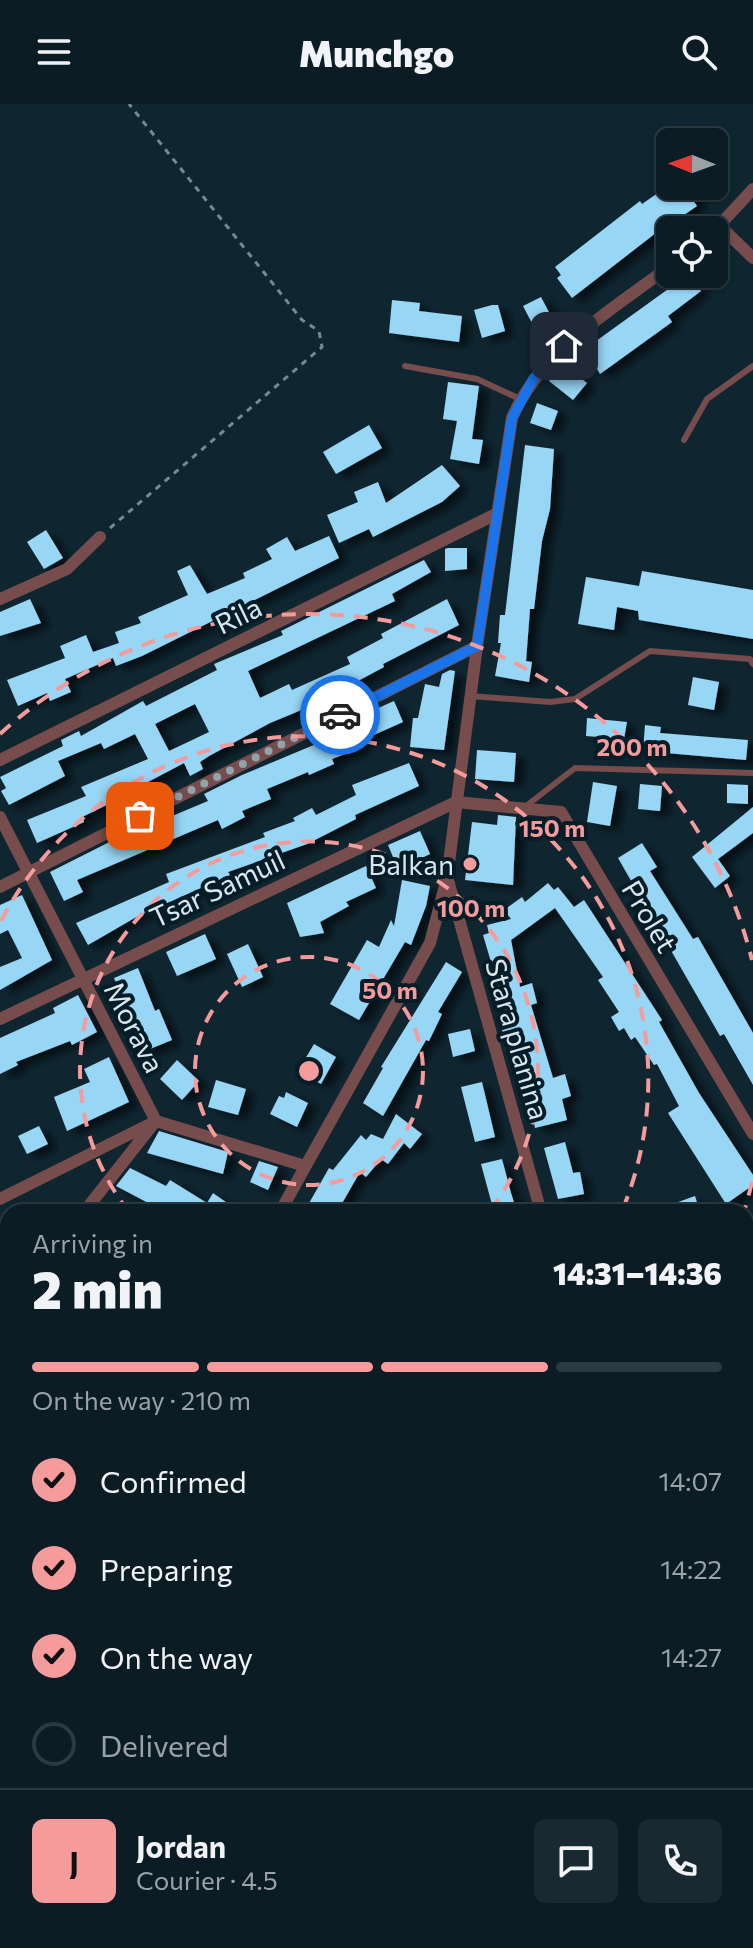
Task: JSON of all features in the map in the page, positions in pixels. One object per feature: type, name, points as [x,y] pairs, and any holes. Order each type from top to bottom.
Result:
[{"type":"street","points":[[728,217],[753,189]]},
{"type":"street","points":[[728,238],[753,258]]},
{"type":"street","points":[[284,1204],[430,943],[447,878],[506,439],[520,399],[546,363],[564,346],[656,277]]},
{"type":"street","name":"Rila","points":[[0,760],[496,514]]},
{"type":"street","points":[[0,599],[67,569],[100,537]]},
{"type":"street","points":[[0,887],[477,646]]},
{"type":"street","name":"Prolet","points":[[456,802],[561,812],[753,1134]]},
{"type":"street","name":"Tsar Samuil","points":[[0,1019],[456,802]]},
{"type":"street","name":"Morava","points":[[0,817],[156,1121]]},
{"type":"street","name":"Stara planina","points":[[447,878],[539,1204]]},
{"type":"street","points":[[0,1199],[156,1121],[305,1166]]},
{"type":"street","points":[[90,1204],[156,1121]]},
{"type":"lane","points":[[405,366],[477,379],[520,399]]},
{"type":"lane","points":[[684,440],[707,399],[753,366]]},
{"type":"lane","points":[[470,696],[550,702],[575,699],[650,651],[750,659],[753,664]]},
{"type":"lane","points":[[522,808],[575,768],[753,773]]},
{"type":"path","points":[[100,537],[322,347],[319,331],[302,320],[129,104]]},
{"type":"building","points":[[656,194],[656,200],[693,200],[697,206],[682,216],[656,216],[656,233],[572,298],[557,278],[561,275],[555,267],[640,201],[642,204]]},
{"type":"building","points":[[670,288],[699,288],[701,291],[668,316],[672,322],[600,374],[585,349]]},
{"type":"building","points":[[541,297],[553,320],[535,329],[523,306]]},
{"type":"building","points":[[392,300],[420,303],[419,311],[462,316],[459,342],[389,333]]},
{"type":"building","points":[[498,305],[505,331],[482,338],[474,310]]},
{"type":"building","points":[[562,364],[587,383],[573,400],[549,381]]},
{"type":"building","points":[[448,382],[479,386],[472,439],[483,440],[479,464],[450,459],[457,421],[443,419]]},
{"type":"building","points":[[537,403],[558,411],[551,430],[530,423]]},
{"type":"building","points":[[369,425],[382,448],[336,474],[323,452]]},
{"type":"building","points":[[525,445],[554,449],[550,509],[542,541],[534,609],[530,609],[526,661],[532,662],[529,682],[495,676],[501,643],[498,643],[500,615],[505,615]]},
{"type":"building","points":[[442,465],[460,486],[442,502],[373,537],[369,529],[339,543],[327,515],[358,502],[354,492],[378,482],[386,503]]},
{"type":"building","points":[[46,530],[63,558],[44,569],[27,542]]},
{"type":"building","points":[[329,536],[339,558],[142,656],[116,666],[113,658],[65,679],[71,692],[50,701],[47,693],[18,706],[7,680],[65,658],[60,646],[86,635],[93,652],[119,643],[115,632],[141,623],[138,617],[188,595],[177,571],[190,565],[207,594],[245,578],[243,573],[272,559],[266,549],[287,537],[295,551]]},
{"type":"building","points":[[467,548],[467,569],[445,571],[445,549]]},
{"type":"building","points":[[424,560],[431,572],[392,594],[395,601],[248,671],[260,698],[289,684],[292,690],[350,664],[347,657],[383,638],[381,634],[447,599],[459,625],[383,664],[384,667],[343,689],[345,692],[270,723],[209,756],[200,762],[203,769],[190,776],[184,763],[146,783],[149,790],[129,800],[127,795],[82,817],[84,822],[37,843],[27,820],[86,796],[81,787],[148,759],[135,734],[104,749],[101,743],[58,761],[65,776],[9,805],[1,791],[6,788],[0,777],[63,746],[61,740],[79,731],[81,736],[143,701],[146,706],[217,670],[214,664],[283,635],[281,631]],"holes":[[[195,704],[209,732],[169,751],[155,724]]]},
{"type":"building","points":[[642,571],[753,590],[753,639],[639,620],[638,611],[617,607],[614,630],[578,624],[586,577],[639,586]]},
{"type":"building","points":[[30,599],[41,623],[0,636],[0,612]]},
{"type":"building","points":[[455,671],[444,750],[410,747],[413,718],[418,718],[425,684],[439,687],[442,674]]},
{"type":"building","points":[[693,677],[719,682],[714,710],[688,705]]},
{"type":"building","points":[[394,701],[403,722],[358,742],[361,748],[332,759],[334,764],[309,775],[308,772],[267,789],[271,799],[242,811],[245,817],[222,829],[218,820],[77,880],[83,892],[64,901],[50,872],[163,815],[165,819],[208,801],[204,794],[242,775],[364,724],[360,716]]},
{"type":"building","points":[[587,718],[627,722],[624,739],[586,736]]},
{"type":"building","points":[[645,725],[661,727],[660,733],[748,740],[746,760],[643,751]]},
{"type":"building","points":[[477,750],[516,753],[514,782],[475,779]]},
{"type":"building","points":[[409,763],[419,786],[355,815],[356,819],[307,844],[228,872],[230,875],[138,916],[88,945],[76,923],[169,882],[166,874],[265,837],[263,833],[295,821],[293,818],[312,808],[316,815],[356,795],[352,785]]},
{"type":"building","points":[[593,782],[617,786],[610,826],[587,822]]},
{"type":"building","points":[[640,784],[662,786],[660,811],[638,809]]},
{"type":"building","points":[[727,784],[748,785],[748,804],[727,803]]},
{"type":"building","points":[[753,807],[753,833],[718,859],[730,876],[715,888],[692,857]]},
{"type":"building","points":[[498,815],[516,817],[513,885],[465,880],[472,822],[497,825]]},
{"type":"building","points":[[420,831],[430,854],[398,869],[388,845]]},
{"type":"building","points":[[642,843],[657,867],[650,871],[693,939],[698,937],[753,1033],[753,1085],[724,1034],[720,1036],[618,858]]},
{"type":"building","points":[[366,866],[376,888],[346,902],[349,906],[320,922],[324,933],[300,937],[287,903]]},
{"type":"building","points":[[402,880],[430,886],[426,906],[411,945],[405,942],[359,1020],[330,1004],[367,940],[379,947],[391,920],[394,926]]},
{"type":"building","points":[[548,883],[554,890],[558,887],[574,907],[584,900],[662,1020],[659,1022],[699,1093],[753,1175],[753,1185],[726,1204],[668,1113],[679,1106],[657,1064],[654,1065],[635,1037],[631,1040],[624,1028],[619,1031],[611,1017],[619,1012],[598,980],[603,977],[555,908],[511,940],[520,987],[532,983],[537,1003],[531,1005],[553,1078],[565,1074],[571,1096],[562,1099],[567,1120],[535,1128],[524,1074],[519,1076],[499,1022],[508,1019],[483,935],[489,933],[487,925],[511,919],[504,910],[522,897],[525,902]]},
{"type":"building","points":[[22,895],[52,960],[0,990],[0,967],[22,958],[8,930],[0,934],[0,905]]},
{"type":"building","points":[[205,934],[216,959],[177,976],[166,952]]},
{"type":"building","points":[[248,944],[263,977],[242,987],[227,954]]},
{"type":"building","points":[[446,962],[462,972],[438,1012],[442,1014],[429,1041],[426,1040],[383,1116],[363,1103],[381,1067]]},
{"type":"building","points":[[138,968],[155,1011],[159,1009],[172,1040],[145,1051],[114,978]]},
{"type":"building","points":[[78,995],[97,1032],[72,1045],[70,1041],[16,1062],[18,1065],[0,1074],[0,1038],[55,1013],[53,1008]]},
{"type":"building","points":[[470,1029],[475,1051],[453,1057],[448,1034]]},
{"type":"building","points":[[314,1044],[336,1057],[321,1084],[298,1071]]},
{"type":"building","points":[[109,1057],[129,1102],[67,1131],[54,1097],[90,1082],[84,1069]]},
{"type":"building","points":[[177,1060],[199,1081],[182,1100],[160,1079]]},
{"type":"building","points":[[216,1080],[246,1089],[238,1115],[208,1107]]},
{"type":"building","points":[[482,1082],[495,1137],[475,1142],[461,1087]]},
{"type":"building","points":[[286,1092],[308,1103],[297,1127],[270,1114],[279,1096],[284,1098]]},
{"type":"building","points":[[396,1114],[422,1134],[410,1149],[404,1143],[388,1164],[381,1159],[366,1177],[360,1172],[342,1204],[309,1204],[329,1168],[333,1170],[361,1135],[366,1140],[371,1134],[383,1139]]},
{"type":"building","points":[[39,1126],[48,1144],[27,1154],[18,1136]]},
{"type":"building","points":[[159,1131],[228,1152],[223,1174],[147,1153]]},
{"type":"building","points":[[565,1142],[573,1173],[580,1172],[584,1194],[558,1199],[544,1148]]},
{"type":"building","points":[[502,1159],[515,1204],[492,1204],[481,1164]]},
{"type":"building","points":[[259,1161],[278,1167],[268,1190],[250,1182]]},
{"type":"building","points":[[130,1168],[166,1186],[170,1180],[207,1203],[213,1193],[229,1204],[150,1204],[116,1186]]},
{"type":"building","points":[[695,1196],[698,1204],[673,1204]]},
{"type":"way so far","points":[[140,816],[340,715]]},
{"type":"place","name":"Balkan","points":[[470,864]]},
{"type":"route","points":[[340,715],[477,646],[506,439],[512,418],[533,379],[564,346]]}]
